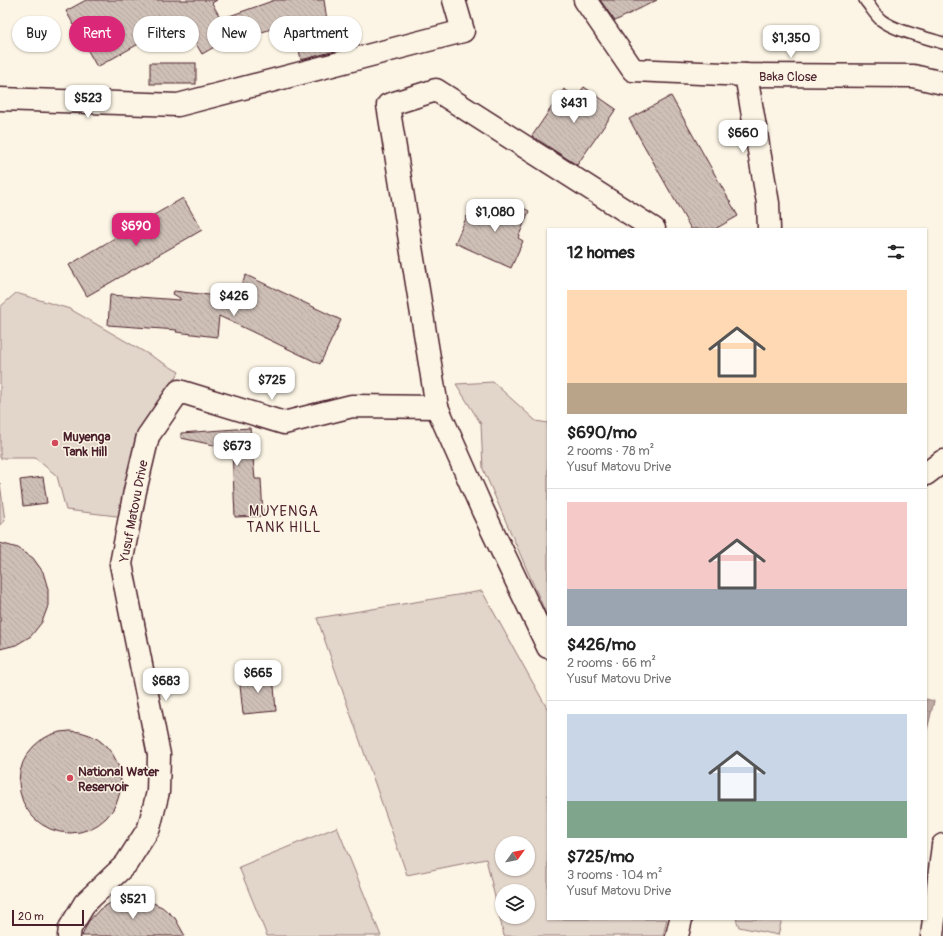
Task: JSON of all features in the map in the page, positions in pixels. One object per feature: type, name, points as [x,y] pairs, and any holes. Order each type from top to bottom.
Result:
[{"type":"street","points":[[0,99],[178,105],[463,31],[454,0]]},
{"type":"street","name":"Baka Close","points":[[585,0],[633,70],[746,75],[913,76],[943,83]]},
{"type":"street","points":[[746,75],[768,203],[769,228]]},
{"type":"street","points":[[547,645],[437,407],[388,105],[436,90],[652,228]]},
{"type":"street","name":"Yusuf Matovu Drive","points":[[69,936],[70,928],[85,903],[126,864],[149,828],[158,792],[159,755],[121,564],[135,491],[148,436],[179,391],[284,423],[352,406],[437,407]]},
{"type":"street","points":[[927,473],[943,461]]},
{"type":"street","points":[[932,936],[943,845]]},
{"type":"street","points":[[677,936],[681,920]]},
{"type":"lane","points":[[865,0],[881,19],[890,25],[943,43]]},
{"type":"shaded area","points":[[16,293],[70,309],[179,372],[151,425],[125,517],[66,510],[57,476],[35,458],[0,458],[0,307]]},
{"type":"shaded area","points":[[493,382],[536,421],[547,423],[547,616],[483,469],[481,424],[456,384]]},
{"type":"shaded area","points":[[0,483],[5,521],[0,525]]},
{"type":"shaded area","points":[[482,591],[547,708],[547,920],[667,920],[663,936],[504,936],[501,924],[535,924],[535,884],[495,884],[495,898],[486,859],[407,875],[317,618]]},
{"type":"shaded area","points":[[337,827],[381,936],[267,936],[239,867]]},
{"type":"shaded area","points":[[736,920],[782,920],[778,935],[739,927]]},
{"type":"water","points":[[927,699],[934,701],[927,730]]},
{"type":"building","points":[[86,0],[217,0],[212,3],[219,16],[207,16],[207,51],[202,54],[199,49],[199,16],[133,16],[133,47],[125,52],[125,16],[69,16],[66,11]]},
{"type":"building","points":[[275,0],[324,0],[326,16],[269,16],[269,30],[261,33],[261,16],[230,16]]},
{"type":"building","points":[[600,0],[657,0],[615,21]]},
{"type":"building","points":[[89,52],[124,52],[97,67]]},
{"type":"building","points":[[300,52],[331,52],[301,60]]},
{"type":"building","points":[[150,63],[196,63],[196,84],[150,84]]},
{"type":"building","points":[[584,87],[616,109],[577,165],[532,136],[564,89],[576,97]]},
{"type":"building","points":[[671,96],[738,216],[717,228],[690,228],[629,119]]},
{"type":"building","points":[[183,198],[202,230],[87,296],[69,265]]},
{"type":"building","points":[[489,200],[507,207],[509,201],[529,211],[518,238],[523,241],[511,268],[455,243],[467,216],[481,222]]},
{"type":"building","points":[[246,275],[341,320],[320,364],[219,316],[217,337],[176,332],[177,330],[108,325],[110,295],[180,300],[180,298],[173,294],[174,291],[235,298]]},
{"type":"building","points":[[250,428],[255,479],[261,479],[263,516],[235,517],[232,449],[181,438],[181,433]]},
{"type":"building","points":[[43,477],[47,503],[23,506],[20,480]]},
{"type":"building","points":[[0,543],[18,548],[33,558],[43,572],[48,589],[48,606],[42,622],[31,636],[16,645],[0,649]]},
{"type":"building","points":[[273,674],[276,711],[243,714],[239,676]]},
{"type":"building","name":"National Water Reservoir","points":[[70,731],[89,735],[106,746],[117,763],[121,782],[117,801],[106,818],[89,829],[70,833],[51,829],[34,818],[23,801],[19,782],[23,763],[34,746],[51,735]]},
{"type":"building","points":[[130,898],[147,900],[162,907],[175,918],[185,936],[82,936],[88,922],[100,909],[114,901]]},
{"type":"place","name":"Muyenga Tank Hill","points":[[55,443]]},
{"type":"place","name":"National Water Reservoir","points":[[70,778]]},
{"type":"district","name":"MUYENGA TANK HILL","points":[[284,520]]}]
